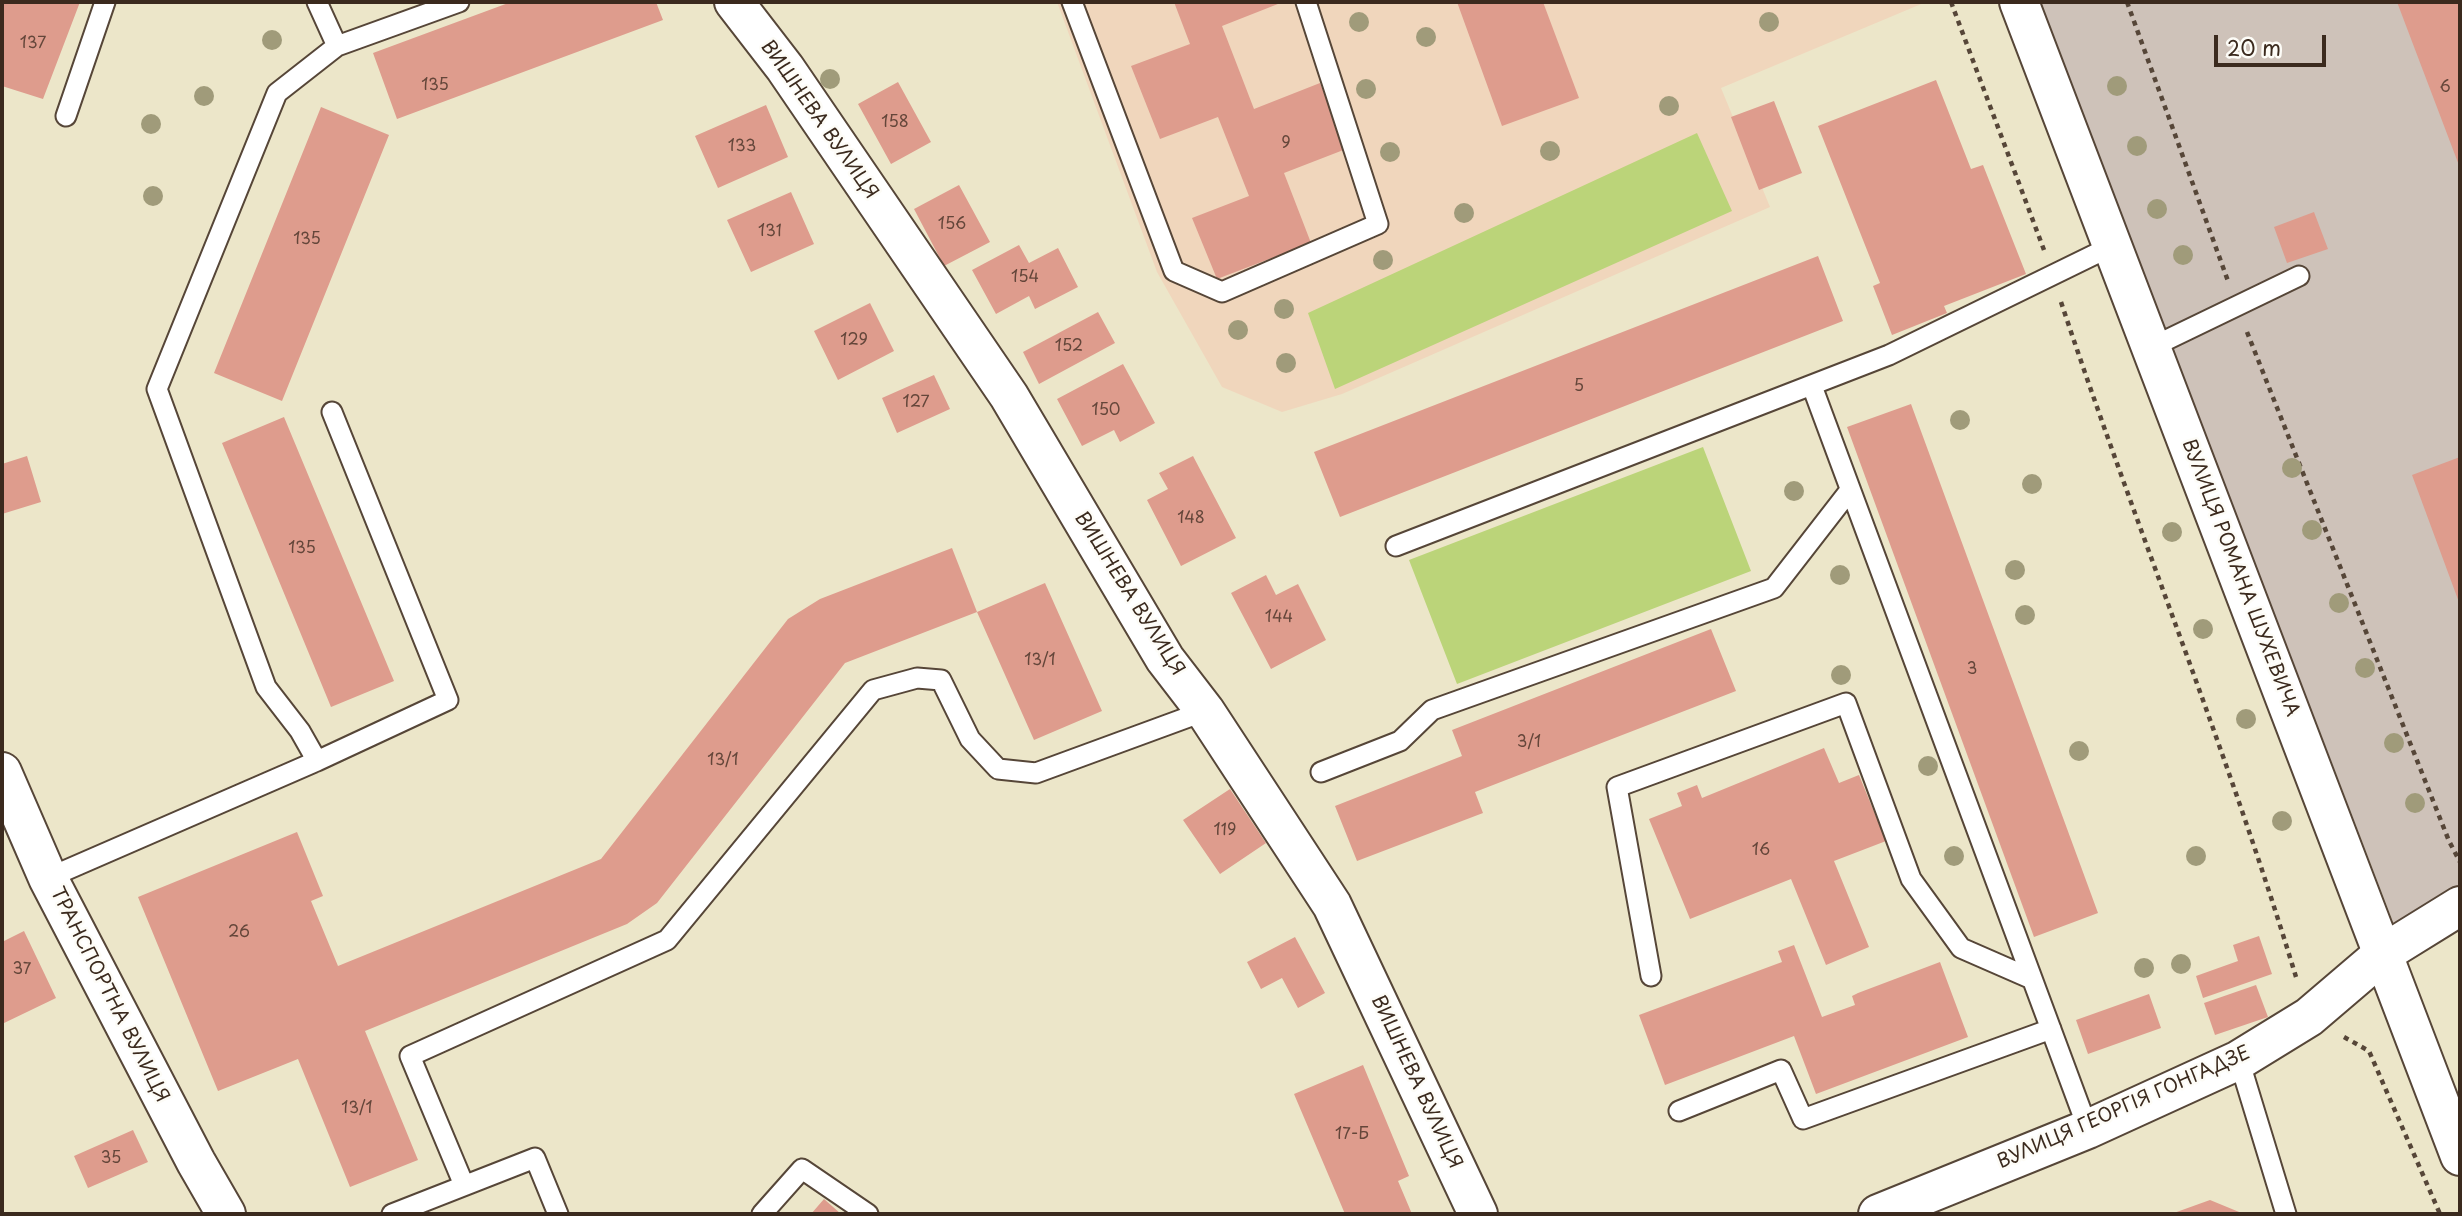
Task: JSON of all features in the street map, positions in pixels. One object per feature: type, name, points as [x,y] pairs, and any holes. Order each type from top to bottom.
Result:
[{"type":"street","name":"ВИШНЕВА ВУЛИЦЯ","points":[[734,2],[785,68],[1009,396],[1166,659],[1205,711],[1332,905],[1478,1214]]},
{"type":"street","name":"ВУЛИЦЯ РОМАНА ШУХЕВИЧА","points":[[2019,2],[2460,1156]]},
{"type":"street","name":"ТРАНСПОРТНА ВУЛИЦЯ","points":[[2,772],[48,878],[196,1163],[226,1214]]},
{"type":"street","name":"ВУЛИЦЯ ГЕОРГІЯ ГОНГАДЗЕ","points":[[1878,1214],[2088,1129],[2239,1060],[2309,1017],[2384,953],[2460,906]]},
{"type":"lane","points":[[66,116],[105,2]]},
{"type":"lane","points":[[317,2],[337,46]]},
{"type":"lane","points":[[317,761],[300,731],[266,687],[157,389],[277,93],[337,46],[459,2]]},
{"type":"lane","points":[[1072,2],[1174,271],[1222,292],[1378,224],[1306,2]]},
{"type":"lane","points":[[1396,546],[1889,355],[2112,246]]},
{"type":"lane","points":[[2152,347],[2299,276]]},
{"type":"lane","points":[[1812,386],[2088,1129]]},
{"type":"lane","points":[[48,878],[317,761],[448,700],[332,412]]},
{"type":"lane","points":[[1321,772],[1400,741],[1432,710],[1774,588],[1850,489]]},
{"type":"lane","points":[[464,1185],[410,1056],[667,940],[873,690],[918,678],[941,680],[970,739],[998,769],[1036,773],[1205,711]]},
{"type":"lane","points":[[1651,976],[1618,787],[1846,703],[1911,879],[1961,948],[2032,979]]},
{"type":"lane","points":[[1679,1111],[1780,1070],[1803,1119],[2051,1028]]},
{"type":"lane","points":[[2239,1060],[2286,1214]]},
{"type":"lane","points":[[392,1214],[535,1158],[558,1214]]},
{"type":"lane","points":[[762,1214],[802,1168],[868,1214]]},
{"type":"path","points":[[1951,2],[2239,799],[2309,1017],[2368,1051],[2440,1214]]},
{"type":"path","points":[[2127,2],[2237,306],[2449,842],[2460,862]]},
{"type":"shaded area","points":[[1057,2],[1926,2],[1721,88],[1770,207],[1342,394],[1282,412],[1222,387],[1157,272]]},
{"type":"shaded area","points":[[2039,2],[2460,2],[2460,886],[2395,927]]},
{"type":"green space","points":[[1697,133],[1732,211],[1335,389],[1308,313]]},
{"type":"green space","points":[[1703,447],[1751,571],[1457,684],[1409,560]]},
{"type":"building","points":[[2,2],[80,2],[43,99],[2,86]]},
{"type":"building","points":[[511,2],[656,2],[663,20],[397,119],[373,53]]},
{"type":"building","points":[[1174,2],[1283,2],[1222,26],[1254,109],[1320,83],[1346,149],[1284,173],[1311,243],[1217,279],[1192,218],[1249,196],[1218,117],[1160,139],[1131,66],[1190,44]]},
{"type":"building","points":[[1457,2],[1543,2],[1579,98],[1502,126]]},
{"type":"building","points":[[2397,2],[2460,2],[2460,168]]},
{"type":"building","points":[[1936,80],[1971,169],[1983,165],[2026,274],[1944,306],[1947,313],[1892,335],[1873,286],[1880,283],[1818,126]]},
{"type":"building","points":[[898,82],[931,142],[891,164],[858,104]]},
{"type":"building","points":[[1774,101],[1802,173],[1759,190],[1731,117]]},
{"type":"building","points":[[766,105],[788,157],[718,188],[695,136]]},
{"type":"building","points":[[321,107],[389,135],[282,401],[214,373]]},
{"type":"building","points":[[959,185],[990,242],[944,266],[914,209]]},
{"type":"building","points":[[791,192],[814,244],[751,272],[727,220]]},
{"type":"building","points":[[2314,212],[2328,249],[2287,263],[2274,227]]},
{"type":"building","points":[[1019,245],[1029,263],[1058,248],[1078,287],[1035,309],[1029,296],[996,314],[972,270]]},
{"type":"building","points":[[1818,256],[1843,321],[1340,517],[1314,452]]},
{"type":"building","points":[[870,303],[894,351],[838,380],[814,331]]},
{"type":"building","points":[[1098,312],[1115,343],[1039,384],[1023,352]]},
{"type":"building","points":[[1123,364],[1155,423],[1120,442],[1114,430],[1082,446],[1057,399]]},
{"type":"building","points":[[934,375],[950,409],[897,433],[882,398]]},
{"type":"building","points":[[1911,404],[2098,913],[2034,937],[1847,427]]},
{"type":"building","points":[[284,417],[394,681],[331,707],[222,443]]},
{"type":"building","points":[[27,456],[41,502],[2,514],[2,464]]},
{"type":"building","points":[[1193,456],[1236,538],[1181,566],[1147,500],[1168,489],[1159,473]]},
{"type":"building","points":[[2460,457],[2460,605],[2412,475]]},
{"type":"building","points":[[952,548],[977,612],[845,663],[657,903],[627,924],[365,1031],[418,1160],[350,1187],[298,1059],[218,1091],[138,897],[297,832],[323,896],[311,901],[338,966],[601,859],[788,619],[820,599]]},
{"type":"building","points":[[1266,575],[1276,595],[1298,584],[1326,640],[1271,669],[1231,593]]},
{"type":"building","points":[[1045,583],[1102,711],[1034,740],[977,612]]},
{"type":"building","points":[[1711,629],[1736,691],[1475,792],[1483,813],[1357,861],[1335,806],[1462,756],[1452,730]]},
{"type":"building","points":[[1824,748],[1839,783],[1859,775],[1886,841],[1834,861],[1869,947],[1826,965],[1791,879],[1690,919],[1649,819],[1682,806],[1677,793],[1697,785],[1702,798]]},
{"type":"building","points":[[1230,789],[1266,843],[1220,874],[1183,820]]},
{"type":"building","points":[[24,931],[56,998],[2,1024],[2,942]]},
{"type":"building","points":[[2259,936],[2272,974],[2203,998],[2196,976],[2238,961],[2233,945]]},
{"type":"building","points":[[1295,937],[1325,993],[1298,1008],[1282,978],[1261,989],[1247,962]]},
{"type":"building","points":[[1794,945],[1822,1017],[1855,1005],[1852,996],[1858,993],[1940,962],[1968,1037],[1816,1094],[1794,1036],[1665,1085],[1639,1015],[1782,962],[1778,951]]},
{"type":"building","points":[[2256,985],[2268,1017],[2215,1035],[2204,1003]]},
{"type":"building","points":[[2149,994],[2161,1028],[2088,1054],[2076,1020]]},
{"type":"building","points":[[1363,1065],[1409,1176],[1398,1181],[1412,1214],[1345,1214],[1294,1094]]},
{"type":"building","points":[[133,1130],[148,1162],[88,1188],[74,1156]]},
{"type":"building","points":[[824,1199],[841,1214],[811,1214]]},
{"type":"building","points":[[2210,1200],[2244,1214],[2171,1214]]}]
